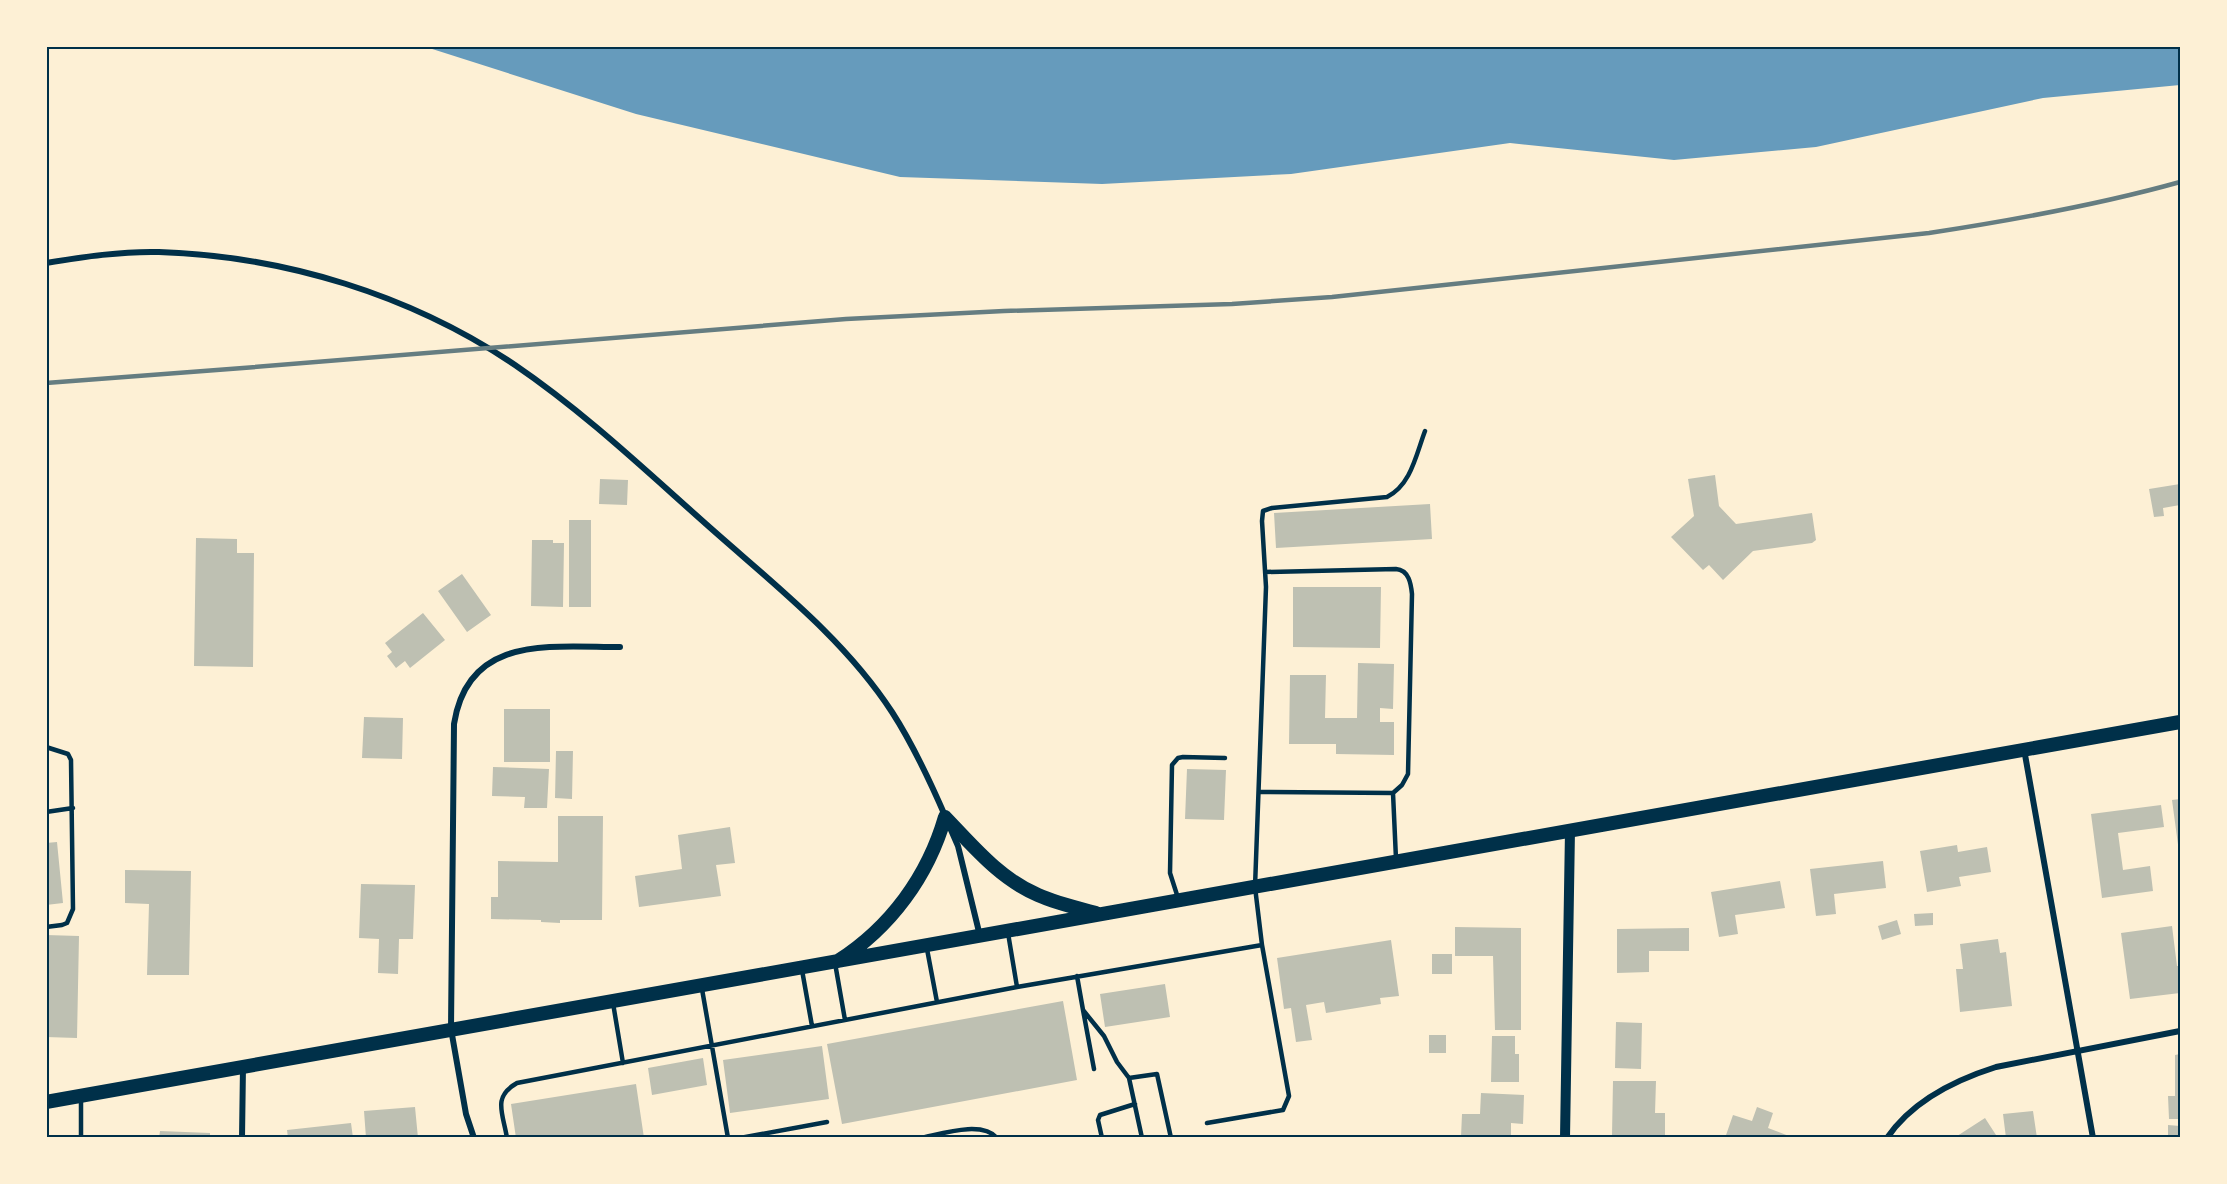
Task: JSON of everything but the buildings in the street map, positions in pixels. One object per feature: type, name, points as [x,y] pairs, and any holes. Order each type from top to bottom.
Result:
[{"type":"main road","points":[[46,1102],[2181,722]]},
{"type":"main road","points":[[835,963],[874,932],[901,906],[918,880],[938,839],[945,817],[988,863],[1014,882],[1037,895],[1101,914]]},
{"type":"street","points":[[46,263],[157,252],[258,263],[314,275],[374,294],[428,315],[514,365],[566,402],[803,611],[855,664],[891,711],[922,763],[958,846],[980,936]]},
{"type":"street","points":[[474,1137],[466,1114],[451,1029],[454,724],[460,696],[466,684],[479,672],[504,655],[520,649],[620,647]]},
{"type":"street","points":[[2024,749],[2093,1137]]},
{"type":"street","points":[[1565,1137],[1570,830]]},
{"type":"street","points":[[1887,1137],[1909,1112],[1930,1096],[1971,1075],[1996,1067],[2181,1031]]},
{"type":"street","points":[[242,1137],[243,1066]]},
{"type":"lane","points":[[1207,1123],[1283,1110],[1289,1096],[1262,945],[1255,886],[1266,587],[1263,511],[1272,508],[1387,497],[1398,492],[1408,478],[1425,431]]},
{"type":"lane","points":[[1259,792],[1393,793],[1402,785],[1408,774],[1413,594],[1410,580],[1401,569],[1265,572]]},
{"type":"lane","points":[[46,747],[68,754],[71,760],[73,808],[73,909],[71,917],[62,925],[46,927]]},
{"type":"lane","points":[[1179,900],[1170,873],[1172,765],[1174,760],[1183,757],[1225,758]]},
{"type":"lane","points":[[1393,793],[1396,862]]},
{"type":"lane","points":[[46,812],[73,808]]},
{"type":"lane","points":[[1008,932],[1017,987]]},
{"type":"lane","points":[[507,1137],[500,1100],[506,1089],[517,1083],[1017,987],[1262,945]]},
{"type":"lane","points":[[926,946],[937,1002]]},
{"type":"lane","points":[[835,963],[845,1020]]},
{"type":"lane","points":[[802,968],[812,1026]]},
{"type":"lane","points":[[1077,976],[1094,1068]]},
{"type":"lane","points":[[701,986],[728,1137]]},
{"type":"lane","points":[[613,1001],[622,1063]]},
{"type":"lane","points":[[1083,1010],[1104,1036],[1117,1062],[1129,1078],[1142,1137]]},
{"type":"lane","points":[[1129,1078],[1157,1074],[1171,1137]]},
{"type":"lane","points":[[81,1096],[81,1137]]},
{"type":"lane","points":[[1102,1137],[1098,1120],[1100,1115],[1135,1104]]},
{"type":"lane","points":[[740,1137],[827,1122]]},
{"type":"lane","points":[[921,1137],[974,1128],[986,1129],[997,1137]]},
{"type":"water","points":[[2180,46],[2180,85],[2043,98],[1816,147],[1674,160],[1510,143],[1291,174],[1102,184],[900,177],[636,114],[426,47]]},
{"type":"railway","points":[[46,383],[846,319],[1004,311],[1232,304],[1332,297],[1929,233],[2056,211],[2180,182]]}]
